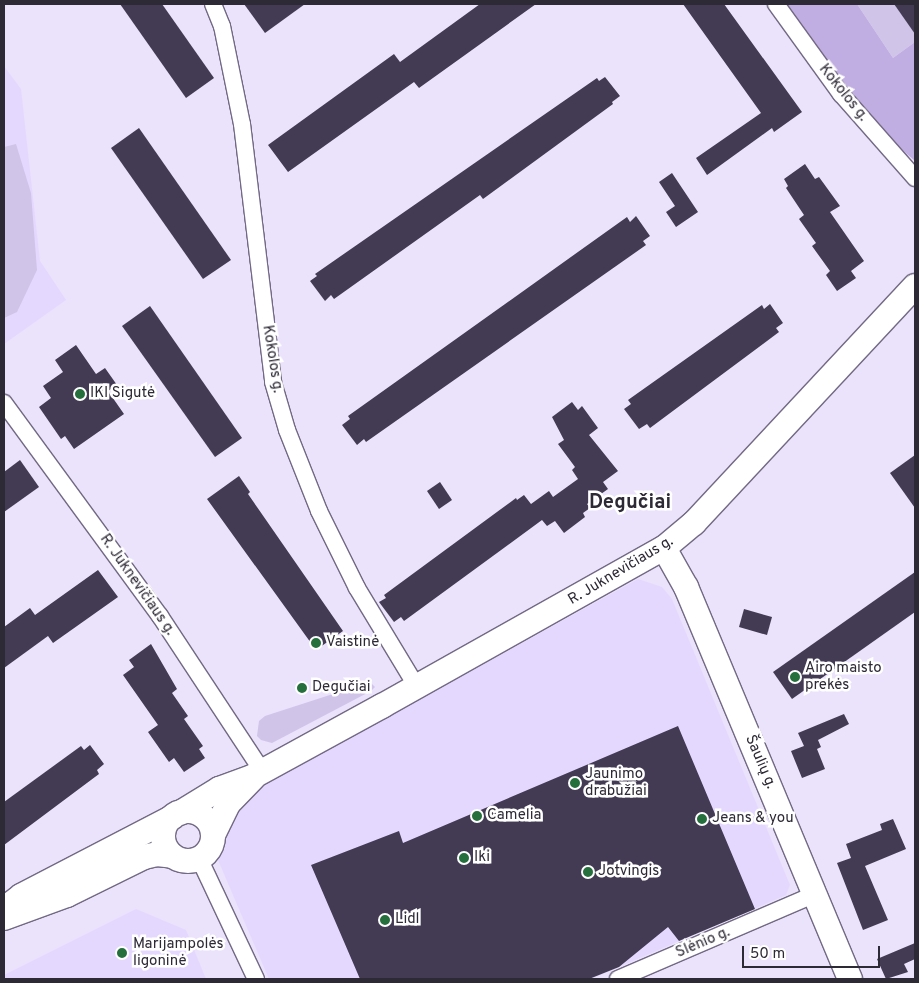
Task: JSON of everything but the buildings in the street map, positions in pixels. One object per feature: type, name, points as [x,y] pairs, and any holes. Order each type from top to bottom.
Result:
[{"type":"street","name":"Kokolos g.","points":[[213,4],[222,26],[242,124],[273,382],[287,430],[320,511],[357,588],[417,687]]},
{"type":"street","name":"Kokolos g.","points":[[776,4],[841,94],[915,178]]},
{"type":"street","name":"R. Juknevičiaus g.","points":[[4,909],[21,896],[176,815],[219,789],[259,774],[664,548],[720,496],[915,286]]},
{"type":"street","name":"R. Juknevičiaus g.","points":[[4,403],[160,616],[259,774]]},
{"type":"street","name":"Šaulių g.","points":[[664,548],[686,588],[850,979]]},
{"type":"street","name":"R. Juknevičiaus g.","points":[[213,835],[228,804],[259,774]]},
{"type":"street","points":[[4,918],[67,895],[144,857],[157,854],[173,856],[186,861],[199,858],[210,849],[213,835],[206,819],[189,811],[176,815],[163,836],[173,856]]},
{"type":"street","points":[[199,858],[256,979]]},
{"type":"street","name":"Slėnio g.","points":[[618,979],[815,894]]},
{"type":"shaded area","points":[[776,4],[857,4],[893,58],[915,42],[915,161],[849,103]]},
{"type":"shaded area","points":[[857,4],[894,4],[910,26],[915,23],[915,42],[893,58]]},
{"type":"shaded area","points":[[4,66],[21,89],[40,261],[66,300],[4,344]]},
{"type":"shaded area","points":[[16,144],[31,193],[37,270],[17,312],[4,318],[4,147]]},
{"type":"shaded area","points":[[638,579],[662,587],[672,599],[790,885],[786,895],[591,979],[269,979],[218,860],[216,845],[220,829],[252,792]]},
{"type":"shaded area","points":[[370,682],[375,687],[371,691],[272,743],[261,740],[257,736],[259,721],[265,716]]},
{"type":"shaded area","name":"Marijampolės ligoninė","points":[[136,909],[186,930],[206,979],[4,979],[4,975]]},
{"type":"place","name":"IKI Sigutė","points":[[80,394]]},
{"type":"place","name":"Vaistinė","points":[[316,643]]},
{"type":"place","name":"Airo maisto prekės","points":[[795,677]]},
{"type":"place","name":"Degučiai","points":[[302,688]]},
{"type":"place","name":"Jaunimo drabužiai","points":[[575,783]]},
{"type":"place","name":"Camelia","points":[[477,816]]},
{"type":"place","name":"Jeans & you","points":[[702,819]]},
{"type":"place","name":"Iki","points":[[464,858]]},
{"type":"place","name":"Jotvingis","points":[[588,872]]},
{"type":"place","name":"Lidl","points":[[385,920]]},
{"type":"place","name":"Marijampolės ligoninė","points":[[122,953]]},
{"type":"district","name":"Degučiai","points":[[630,503]]}]
